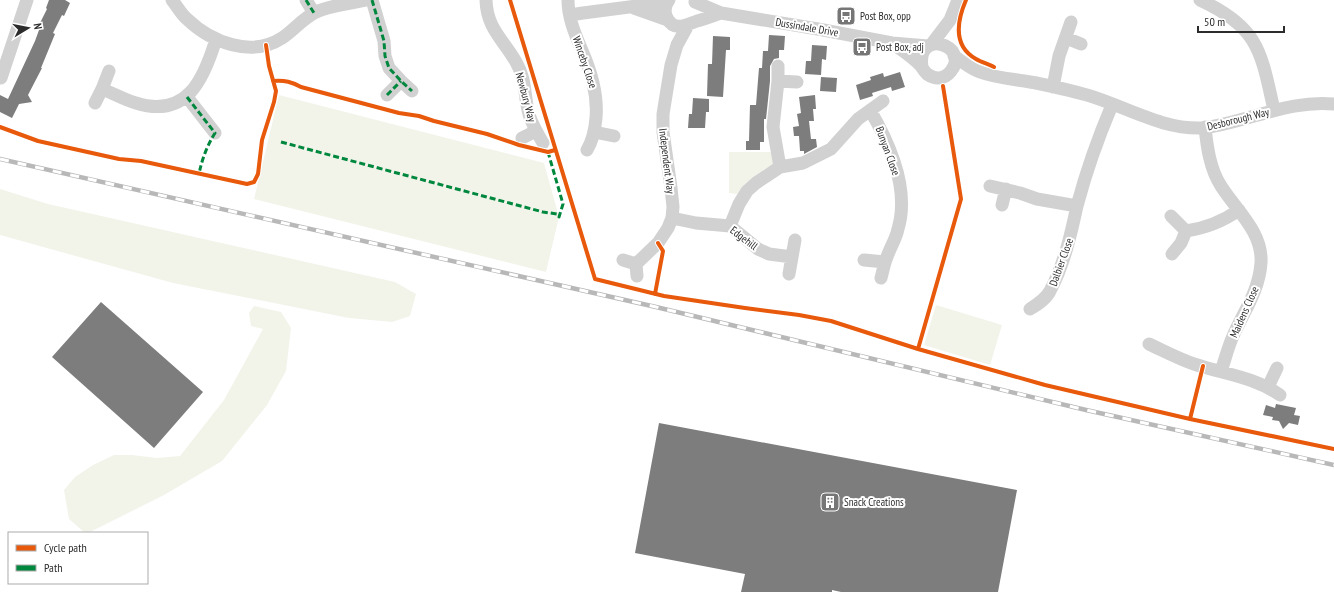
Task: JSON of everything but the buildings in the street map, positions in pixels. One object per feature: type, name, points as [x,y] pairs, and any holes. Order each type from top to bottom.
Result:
[{"type":"street","points":[[1,78],[3,64],[27,0]]},
{"type":"street","points":[[172,0],[186,19],[216,40],[241,47],[260,47],[280,39],[314,13],[327,8],[366,0]]},
{"type":"street","points":[[306,0],[314,13]]},
{"type":"street","points":[[372,0],[384,41],[385,56],[389,68],[412,90]]},
{"type":"street","name":"Newbury Way","points":[[486,0],[489,18],[495,34],[517,63],[523,77],[527,109],[542,143]]},
{"type":"street","name":"Winceby Close","points":[[568,0],[573,28],[592,78],[596,96],[594,132],[587,150]]},
{"type":"street","points":[[922,67],[922,54],[950,20],[958,0]]},
{"type":"street","points":[[1200,0],[1225,12],[1238,22],[1248,33],[1258,50],[1264,66],[1274,110]]},
{"type":"street","points":[[570,16],[583,12],[631,7],[668,1],[665,10],[677,45]]},
{"type":"street","name":"Dussindale Drive","points":[[694,1],[721,13],[818,28],[892,43],[930,46],[940,44],[944,45],[953,53]]},
{"type":"street","name":"Dussindale Drive","points":[[690,24],[695,20],[698,11],[694,1]]},
{"type":"street","name":"Dussindale Drive","points":[[631,7],[680,27],[721,13]]},
{"type":"street","points":[[948,74],[954,66],[950,20]]},
{"type":"street","points":[[1053,87],[1059,56],[1071,22]]},
{"type":"street","name":"Independent Way","points":[[623,260],[636,270],[658,243],[668,228],[672,218],[673,207],[671,188],[662,125],[671,65],[677,45],[690,24]]},
{"type":"street","points":[[1066,38],[1081,44]]},
{"type":"street","points":[[102,88],[136,104],[153,106],[169,105],[188,97],[197,86],[210,60],[216,40]]},
{"type":"street","name":"Dussindale Drive","points":[[892,43],[922,67],[927,74],[934,77],[942,77],[948,74]]},
{"type":"street","name":"Desborough Way","points":[[953,53],[978,72]]},
{"type":"street","points":[[778,66],[778,81],[773,127],[780,167]]},
{"type":"street","points":[[95,103],[109,71]]},
{"type":"street","name":"Desborough Way","points":[[948,74],[978,72],[1010,80],[1030,82],[1053,87],[1088,95],[1167,124],[1190,128],[1226,124],[1274,110],[1302,104],[1334,104]]},
{"type":"street","points":[[387,95],[401,81]]},
{"type":"street","points":[[778,81],[797,82]]},
{"type":"street","points":[[188,97],[215,133]]},
{"type":"street","points":[[730,226],[739,204],[747,191],[764,177],[780,167],[803,164],[831,149],[858,119],[883,101]]},
{"type":"street","name":"Dalbier Close","points":[[1030,309],[1050,292],[1060,268],[1088,169],[1112,105]]},
{"type":"street","name":"Bunyan Close","points":[[870,110],[895,164],[902,199],[898,229],[885,262],[881,278]]},
{"type":"street","name":"Maidens Close","points":[[1205,127],[1213,171],[1220,186],[1253,231],[1259,246],[1261,261],[1258,280],[1251,302],[1232,338],[1221,371]]},
{"type":"street","name":"Newbury Way","points":[[522,138],[536,131]]},
{"type":"street","points":[[594,132],[614,136]]},
{"type":"street","points":[[990,186],[1006,189],[1037,199],[1077,206]]},
{"type":"street","points":[[1002,205],[1006,189]]},
{"type":"street","points":[[1186,231],[1215,224],[1239,210]]},
{"type":"street","points":[[1171,216],[1186,231]]},
{"type":"street","name":"Edgehill","points":[[672,218],[696,223],[730,226],[758,249],[769,254],[792,257]]},
{"type":"street","points":[[1172,254],[1181,243],[1186,231]]},
{"type":"street","points":[[790,274],[795,240]]},
{"type":"street","points":[[864,260],[885,262]]},
{"type":"street","points":[[1149,344],[1194,364],[1242,377],[1268,387],[1280,395]]},
{"type":"street","points":[[1268,387],[1277,368]]},
{"type":"shaded area","points":[[279,95],[544,163],[559,217],[546,272],[254,199]]},
{"type":"shaded area","points":[[729,152],[773,152],[773,165],[753,177],[737,194],[729,193]]},
{"type":"shaded area","points":[[0,189],[48,204],[395,282],[416,294],[410,316],[392,322],[349,318],[173,283],[0,235]]},
{"type":"shaded area","points":[[936,305],[1002,325],[990,365],[924,345]]},
{"type":"shaded area","points":[[254,306],[281,312],[291,328],[286,371],[267,405],[222,461],[164,495],[90,532],[84,532],[69,519],[64,490],[75,477],[93,465],[114,455],[132,455],[157,458],[180,456],[224,400],[263,329],[251,326],[249,313]]},
{"type":"railway","points":[[0,159],[656,307],[1086,410],[1334,465]]},
{"type":"marked path","points":[[306,0],[314,13]]},
{"type":"marked path","points":[[372,0],[384,41],[385,56],[389,68],[412,91]]},
{"type":"marked path","points":[[387,95],[401,81]]},
{"type":"marked path","points":[[187,97],[215,133],[205,153],[199,174]]},
{"type":"marked path","points":[[281,142],[543,212],[557,214],[559,217],[563,204],[548,152]]},
{"type":"cycle path","points":[[510,0],[595,279],[664,296],[831,321],[918,349],[1045,385],[1190,419],[1334,449]]},
{"type":"cycle path","points":[[966,0],[959,24],[960,40],[963,47],[969,54],[994,67]]},
{"type":"cycle path","points":[[0,127],[38,141],[119,159],[141,161],[247,184],[254,182],[258,174],[262,140],[276,91],[269,66],[266,45]]},
{"type":"cycle path","points":[[273,81],[288,82],[301,87],[399,113],[419,116],[487,134],[519,145],[548,152],[555,150]]},
{"type":"cycle path","points":[[918,349],[961,199],[943,86]]},
{"type":"cycle path","points":[[655,294],[663,251],[658,243]]},
{"type":"cycle path","points":[[1190,419],[1203,366]]},
{"type":"place","name":"Post Box, opp","points":[[846,16]]},
{"type":"place","name":"Post Box, adj","points":[[862,47]]},
{"type":"place","name":"Snack Creations","points":[[830,502]]}]
